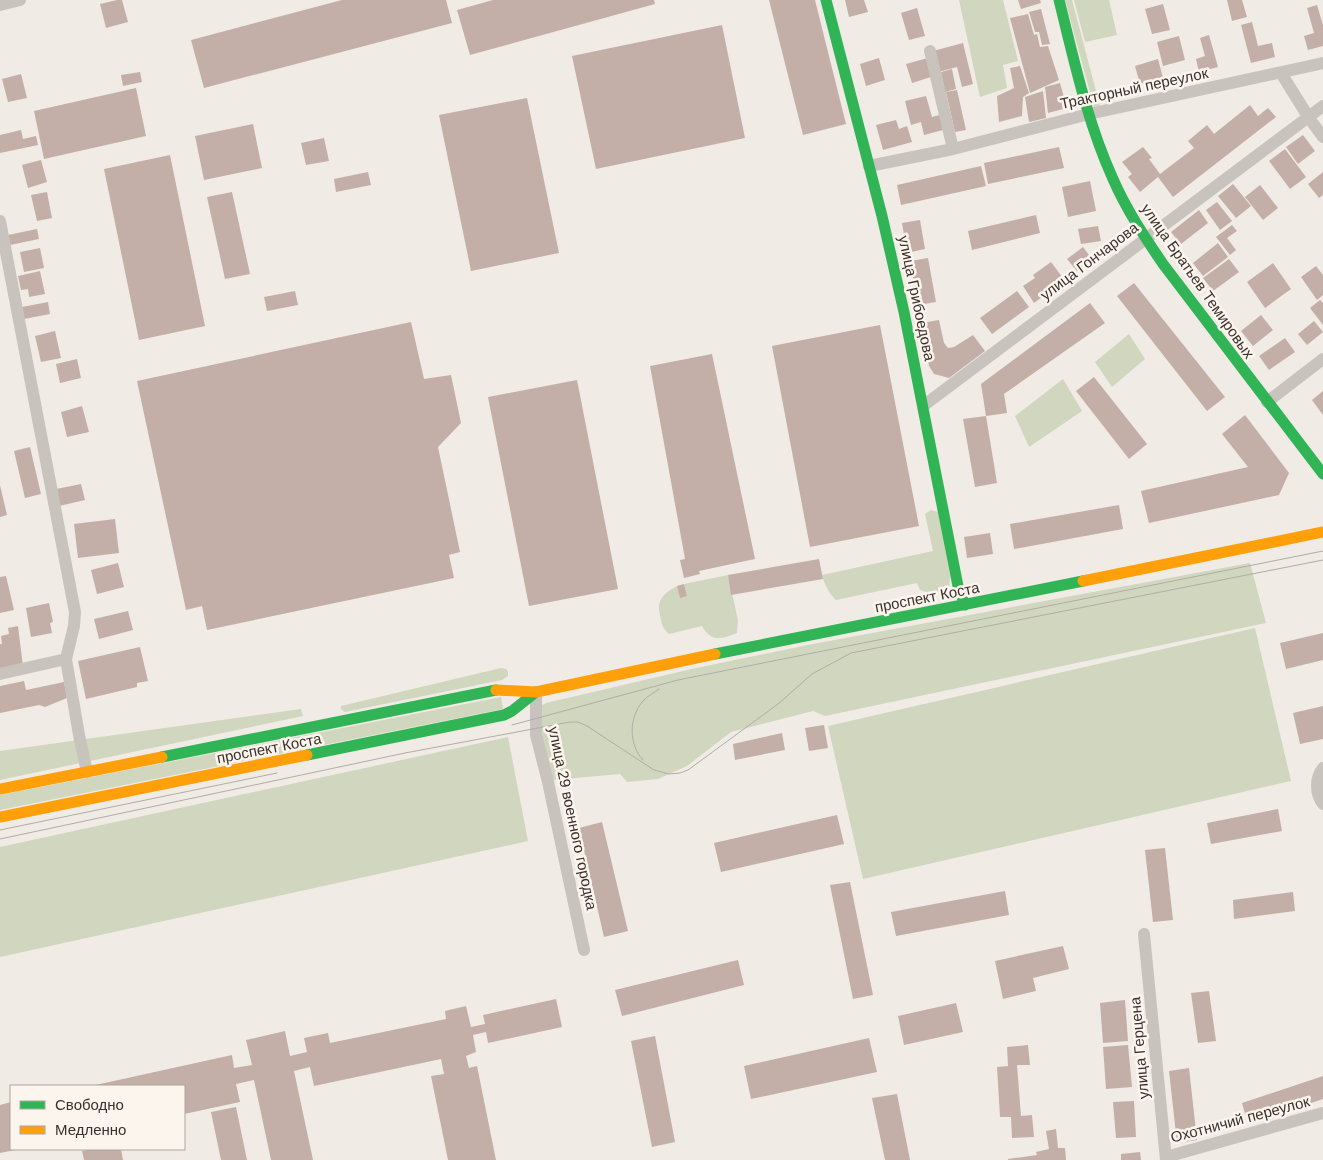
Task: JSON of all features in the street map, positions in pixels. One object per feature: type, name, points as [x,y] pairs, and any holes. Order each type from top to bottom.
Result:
[{"type":"main road","name":"улица Грибоедова","points":[[826,0],[869,166],[899,293],[958,586],[965,605]]},
{"type":"main road","name":"улица Братьев Темировых","points":[[1060,0],[1089,114],[1124,203],[1186,295],[1323,474]]},
{"type":"main road","name":"проспект Коста","points":[[0,789],[498,690],[536,692],[662,664],[1323,532]]},
{"type":"main road","name":"проспект Коста","points":[[0,817],[504,715],[536,692]]},
{"type":"street","points":[[0,5],[20,0]]},
{"type":"street","points":[[930,51],[953,149]]},
{"type":"street","name":"Тракторный переулок","points":[[869,166],[953,149],[1089,114],[1323,63]]},
{"type":"street","points":[[1281,73],[1323,137]]},
{"type":"street","name":"улица Гончарова","points":[[923,406],[1323,106]]},
{"type":"street","points":[[0,222],[75,612],[74,626],[66,660],[87,772]]},
{"type":"street","points":[[1267,402],[1323,359]]},
{"type":"street","points":[[0,674],[66,660]]},
{"type":"street","name":"улица 29 военного городка","points":[[536,692],[536,735],[550,790],[584,950]]},
{"type":"street","points":[[1322,768],[1316,783],[1323,804]]},
{"type":"street","name":"улица Герцена","points":[[1144,934],[1166,1158]]},
{"type":"street","name":"Охотничий переулок","points":[[1166,1158],[1323,1113]]},
{"type":"green space","points":[[959,0],[1003,0],[1018,61],[1003,65],[1007,88],[980,97]]},
{"type":"green space","points":[[1065,0],[1072,0],[1100,106],[1094,107]]},
{"type":"green space","points":[[1074,0],[1109,0],[1117,35],[1085,42]]},
{"type":"green space","points":[[1129,334],[1145,359],[1112,387],[1095,362]]},
{"type":"green space","points":[[1063,379],[1082,411],[1029,447],[1015,416]]},
{"type":"green space","points":[[931,510],[938,512],[950,576],[949,591],[930,593],[920,590],[917,583],[836,600],[833,598],[822,575],[933,551],[925,514]]},
{"type":"green space","points":[[1250,563],[1266,623],[825,716],[813,711],[731,732],[687,766],[658,779],[627,782],[620,774],[552,780],[540,739],[541,706],[546,703],[696,668],[813,644]]},
{"type":"green space","points":[[728,575],[738,620],[737,633],[717,638],[709,635],[702,626],[669,634],[667,632],[663,626],[659,605],[668,591],[677,586],[680,597],[687,596],[684,584]]},
{"type":"green space","points":[[1255,628],[1291,781],[863,879],[828,726]]},
{"type":"green space","points":[[501,668],[506,669],[508,672],[508,676],[502,680],[345,712],[341,709],[341,706]]},
{"type":"green space","points":[[501,697],[503,709],[0,810],[0,795]]},
{"type":"green space","points":[[301,709],[303,716],[0,780],[0,751]]},
{"type":"green space","points":[[508,737],[528,841],[0,957],[0,847]]},
{"type":"building","points":[[122,0],[128,22],[106,28],[100,4]]},
{"type":"building","points":[[342,0],[446,0],[452,23],[204,88],[191,40]]},
{"type":"building","points":[[493,0],[654,0],[655,4],[470,55],[457,10]]},
{"type":"building","points":[[769,0],[815,0],[846,124],[803,135]]},
{"type":"building","points":[[845,0],[864,0],[868,12],[849,17]]},
{"type":"building","points":[[1018,0],[1040,0],[1041,3],[1021,9]]},
{"type":"building","points":[[1227,0],[1242,0],[1247,17],[1232,21]]},
{"type":"building","points":[[1163,4],[1170,30],[1152,34],[1145,9]]},
{"type":"building","points":[[1317,5],[1323,25],[1323,46],[1308,50],[1304,36],[1314,33],[1307,8]]},
{"type":"building","points":[[917,8],[925,36],[909,40],[901,13]]},
{"type":"building","points":[[1041,9],[1050,44],[1042,45],[1039,32],[1035,32],[1029,12]]},
{"type":"building","points":[[1028,14],[1034,35],[1037,34],[1040,47],[1048,46],[1059,80],[1030,93],[1010,18]]},
{"type":"building","points":[[1252,22],[1258,46],[1272,43],[1275,57],[1251,63],[1241,25]]},
{"type":"building","points":[[722,25],[745,138],[596,169],[572,56]]},
{"type":"building","points":[[1209,35],[1218,67],[1199,72],[1196,59],[1205,56],[1200,38]]},
{"type":"building","points":[[1179,36],[1185,60],[1163,66],[1157,42]]},
{"type":"building","points":[[963,43],[973,84],[962,87],[957,67],[938,72],[933,51]]},
{"type":"building","points":[[879,58],[885,80],[866,86],[860,64]]},
{"type":"building","points":[[928,58],[934,76],[912,83],[906,64]]},
{"type":"building","points":[[1158,59],[1163,78],[1140,84],[1135,66]]},
{"type":"building","points":[[1020,66],[1029,93],[1023,97],[1022,116],[999,122],[997,96],[1014,88],[1010,68]]},
{"type":"building","points":[[952,69],[956,89],[945,92],[941,72]]},
{"type":"building","points":[[140,72],[142,82],[123,86],[121,75]]},
{"type":"building","points":[[21,74],[27,98],[8,102],[2,79]]},
{"type":"building","points":[[1060,83],[1067,108],[1048,113],[1045,87]]},
{"type":"building","points":[[136,88],[146,136],[44,159],[34,111]]},
{"type":"building","points":[[957,90],[966,130],[955,132],[946,92]]},
{"type":"building","points":[[1043,91],[1046,118],[1029,122],[1025,97]]},
{"type":"building","points":[[926,96],[932,117],[943,114],[947,129],[924,135],[921,122],[911,125],[905,101]]},
{"type":"building","points":[[527,98],[559,253],[471,271],[439,115]]},
{"type":"building","points":[[1250,105],[1258,116],[1268,108],[1276,117],[1173,197],[1158,177],[1140,192],[1128,177],[1132,174],[1122,162],[1143,147],[1152,158],[1149,159],[1160,174],[1194,148],[1188,141],[1207,125],[1214,134]]},
{"type":"building","points":[[896,120],[899,129],[907,126],[912,142],[883,150],[876,125]]},
{"type":"building","points":[[253,124],[262,168],[204,180],[195,136]]},
{"type":"building","points":[[21,130],[23,139],[36,136],[38,145],[0,153],[0,135]]},
{"type":"building","points":[[1303,135],[1315,151],[1298,164],[1286,147]]},
{"type":"building","points":[[324,138],[329,161],[306,165],[301,143]]},
{"type":"building","points":[[1059,147],[1064,168],[988,184],[984,163]]},
{"type":"building","points":[[1285,149],[1306,177],[1290,189],[1269,161]]},
{"type":"building","points":[[170,155],[205,326],[139,340],[104,169]]},
{"type":"building","points":[[41,160],[47,182],[28,188],[22,165]]},
{"type":"building","points":[[981,166],[986,186],[901,205],[897,185]]},
{"type":"building","points":[[368,172],[371,185],[336,192],[334,179]]},
{"type":"building","points":[[1323,172],[1323,195],[1319,198],[1308,184]]},
{"type":"building","points":[[1090,181],[1096,211],[1068,217],[1062,187]]},
{"type":"building","points":[[1233,184],[1251,206],[1236,218],[1218,196]]},
{"type":"building","points":[[1260,185],[1278,208],[1263,220],[1245,197]]},
{"type":"building","points":[[47,192],[52,218],[37,221],[31,195]]},
{"type":"building","points":[[232,192],[250,274],[225,279],[207,197]]},
{"type":"building","points":[[1217,202],[1232,221],[1220,230],[1206,210]]},
{"type":"building","points":[[1199,210],[1208,223],[1181,244],[1171,232]]},
{"type":"building","points":[[1036,215],[1040,233],[972,250],[968,231]]},
{"type":"building","points":[[920,220],[925,249],[907,253],[902,223]]},
{"type":"building","points":[[1232,225],[1237,231],[1227,238],[1236,250],[1230,255],[1216,237]]},
{"type":"building","points":[[1098,226],[1101,241],[1081,244],[1078,229]]},
{"type":"building","points":[[37,229],[39,239],[10,245],[8,235]]},
{"type":"building","points":[[1218,243],[1228,257],[1203,276],[1193,263]]},
{"type":"building","points":[[1083,247],[1092,259],[1077,271],[1067,259]]},
{"type":"building","points":[[40,248],[44,268],[24,272],[20,252]]},
{"type":"building","points":[[928,258],[936,302],[918,305],[910,261]]},
{"type":"building","points":[[1229,259],[1239,272],[1213,291],[1203,278]]},
{"type":"building","points":[[1051,262],[1063,278],[1044,291],[1046,294],[1034,303],[1023,286],[1035,278],[1033,275]]},
{"type":"building","points":[[1273,263],[1291,289],[1265,308],[1247,282]]},
{"type":"building","points":[[1316,266],[1323,275],[1323,295],[1317,300],[1301,277]]},
{"type":"building","points":[[40,271],[45,294],[29,297],[28,289],[21,290],[18,276]]},
{"type":"building","points":[[1134,283],[1225,397],[1207,411],[1117,296]]},
{"type":"building","points":[[295,291],[298,305],[267,311],[264,297]]},
{"type":"building","points":[[1017,291],[1029,307],[992,334],[980,318]]},
{"type":"building","points":[[1320,300],[1323,303],[1323,325],[1310,308]]},
{"type":"building","points":[[48,302],[50,314],[24,319],[22,307]]},
{"type":"building","points":[[1090,303],[1105,323],[1004,394],[1007,413],[986,416],[981,384]]},
{"type":"building","points":[[1261,315],[1273,330],[1253,346],[1241,331]]},
{"type":"building","points":[[939,320],[944,343],[948,348],[954,347],[973,335],[985,351],[949,378],[934,374],[929,366],[922,323]]},
{"type":"building","points":[[1314,321],[1323,332],[1307,345],[1298,334]]},
{"type":"building","points":[[411,322],[424,379],[451,375],[461,423],[438,447],[460,552],[449,555],[454,578],[207,630],[202,606],[186,610],[137,381]]},
{"type":"building","points":[[880,325],[919,526],[810,547],[772,346]]},
{"type":"building","points":[[55,331],[61,358],[41,362],[35,336]]},
{"type":"building","points":[[1285,338],[1295,352],[1269,370],[1259,356]]},
{"type":"building","points":[[712,354],[755,559],[699,571],[700,574],[684,578],[680,560],[685,559],[650,366]]},
{"type":"building","points":[[77,359],[81,378],[60,383],[56,364]]},
{"type":"building","points":[[1094,377],[1147,444],[1129,459],[1076,391]]},
{"type":"building","points":[[577,380],[618,589],[529,606],[488,397]]},
{"type":"building","points":[[1323,391],[1323,415],[1312,400]]},
{"type":"building","points":[[82,406],[89,432],[67,437],[61,412]]},
{"type":"building","points":[[1245,415],[1289,473],[1279,495],[1149,523],[1141,491],[1248,467],[1222,434]]},
{"type":"building","points":[[986,416],[997,483],[975,487],[963,419]]},
{"type":"building","points":[[30,447],[41,494],[25,498],[14,451]]},
{"type":"building","points":[[81,484],[85,500],[59,506],[56,489]]},
{"type":"building","points":[[0,485],[7,515],[0,517]]},
{"type":"building","points":[[1119,505],[1123,529],[1014,549],[1010,524]]},
{"type":"building","points":[[115,519],[119,553],[78,558],[74,524]]},
{"type":"building","points":[[990,533],[993,554],[967,558],[964,537]]},
{"type":"building","points":[[819,559],[823,579],[731,595],[728,575]]},
{"type":"building","points":[[118,563],[124,587],[97,594],[91,570]]},
{"type":"building","points":[[6,576],[14,610],[0,613],[0,577]]},
{"type":"building","points":[[684,584],[687,596],[680,598],[677,586]]},
{"type":"building","points":[[49,603],[53,622],[50,623],[52,633],[31,637],[26,608]]},
{"type":"building","points":[[128,611],[133,630],[99,639],[94,619]]},
{"type":"building","points":[[18,626],[23,667],[0,671],[1,636],[9,634],[8,628]]},
{"type":"building","points":[[1323,633],[1323,660],[1286,669],[1280,643]]},
{"type":"building","points":[[140,647],[148,681],[137,683],[137,687],[86,699],[78,661]]},
{"type":"building","points":[[24,681],[26,690],[64,682],[67,698],[45,707],[39,705],[0,713],[0,686]]},
{"type":"building","points":[[1323,706],[1323,739],[1300,744],[1293,713]]},
{"type":"building","points":[[824,725],[828,748],[809,751],[805,728]]},
{"type":"building","points":[[782,733],[785,750],[735,760],[733,744]]},
{"type":"building","points":[[1278,809],[1282,831],[1211,844],[1207,823]]},
{"type":"building","points":[[837,815],[844,844],[721,872],[714,843]]},
{"type":"building","points":[[602,822],[628,931],[604,937],[579,828]]},
{"type":"building","points":[[1165,848],[1173,920],[1153,922],[1145,850]]},
{"type":"building","points":[[850,882],[873,995],[853,999],[830,885]]},
{"type":"building","points":[[1005,891],[1009,915],[896,936],[891,912]]},
{"type":"building","points":[[1293,892],[1295,911],[1234,919],[1233,900]]},
{"type":"building","points":[[1063,946],[1069,969],[1033,978],[1036,991],[1003,999],[995,961]]},
{"type":"building","points":[[738,960],[744,985],[622,1016],[615,990]]},
{"type":"building","points":[[1209,991],[1216,1041],[1198,1043],[1191,993]]},
{"type":"building","points":[[556,999],[562,1027],[488,1043],[486,1032],[473,1035],[476,1052],[466,1056],[469,1068],[477,1066],[496,1160],[448,1160],[431,1076],[444,1074],[441,1059],[314,1086],[310,1067],[294,1071],[313,1160],[271,1160],[254,1080],[236,1084],[240,1102],[185,1114],[185,1085],[96,1085],[232,1055],[234,1068],[252,1065],[246,1040],[285,1031],[290,1056],[307,1052],[304,1038],[328,1033],[330,1043],[446,1019],[445,1011],[466,1006],[471,1027],[485,1024],[483,1015]]},
{"type":"building","points":[[1125,1000],[1128,1041],[1103,1043],[1100,1003]]},
{"type":"building","points":[[956,1003],[963,1032],[904,1045],[898,1016]]},
{"type":"building","points":[[655,1036],[675,1142],[652,1147],[631,1041]]},
{"type":"building","points":[[869,1038],[877,1072],[751,1099],[744,1066]]},
{"type":"building","points":[[1028,1045],[1030,1065],[1017,1065],[1021,1116],[1032,1115],[1034,1137],[1012,1138],[1011,1117],[1000,1117],[997,1067],[1008,1066],[1007,1047]]},
{"type":"building","points":[[1128,1045],[1132,1087],[1106,1089],[1103,1047]]},
{"type":"building","points":[[1189,1068],[1197,1140],[1177,1143],[1169,1071]]},
{"type":"building","points":[[1323,1076],[1323,1099],[1248,1124],[1242,1103]]},
{"type":"building","points":[[897,1094],[910,1160],[885,1160],[872,1098]]},
{"type":"building","points":[[1134,1101],[1136,1137],[1116,1138],[1113,1102]]},
{"type":"building","points":[[10,1102],[10,1150],[15,1150],[0,1153],[0,1105]]},
{"type":"building","points":[[236,1107],[247,1160],[221,1160],[211,1112]]},
{"type":"building","points":[[1056,1129],[1058,1148],[1065,1148],[1066,1160],[1008,1160],[1037,1155],[1036,1152],[1049,1149],[1046,1131]]},
{"type":"building","points":[[121,1150],[123,1160],[84,1160],[82,1151]]},
{"type":"building","points":[[1140,1152],[1141,1160],[1121,1160],[1121,1154]]},
{"type":"tram line","points":[[512,725],[678,680],[1323,551]]},
{"type":"tram line","points":[[0,839],[405,753],[570,722],[578,722],[587,726],[654,770],[669,774],[680,773],[688,770],[778,704],[812,674],[851,653],[1323,560]]},
{"type":"tram line","points":[[643,760],[638,754],[633,739],[633,722],[638,707],[659,689]]},
{"type":"tram line","points":[[0,830],[277,773]]},
{"type":"traffic: fast","points":[[826,0],[882,216],[904,312],[958,586],[965,605]]},
{"type":"traffic: fast","points":[[1059,0],[1082,91],[1096,135],[1113,179],[1130,212],[1163,264],[1323,474]]},
{"type":"traffic: fast","points":[[715,654],[1083,581]]},
{"type":"traffic: fast","points":[[162,757],[496,690]]},
{"type":"traffic: fast","points":[[307,755],[504,715],[536,692]]},
{"type":"traffic: slow","points":[[1083,581],[1323,532]]},
{"type":"traffic: slow","points":[[496,690],[536,692],[715,654]]},
{"type":"traffic: slow","points":[[0,817],[307,755]]},
{"type":"traffic: slow","points":[[0,789],[162,757]]}]
